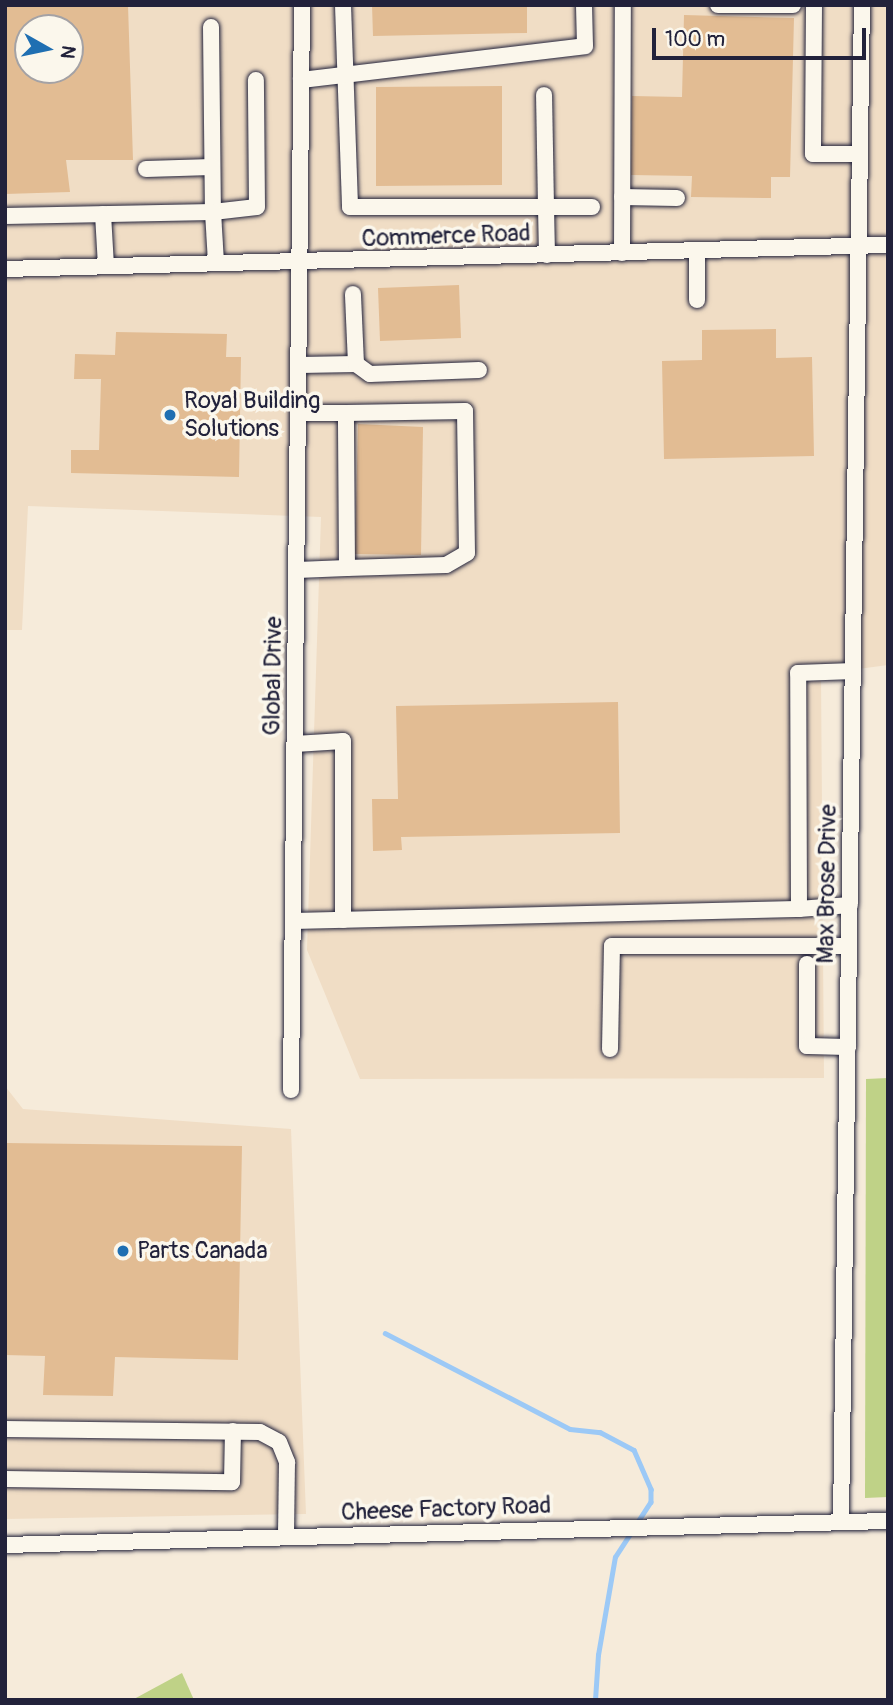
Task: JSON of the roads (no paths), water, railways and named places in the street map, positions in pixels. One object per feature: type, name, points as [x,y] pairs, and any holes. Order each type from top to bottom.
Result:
[{"type":"street","name":"Global Drive","points":[[291,1090],[302,5]]},
{"type":"street","points":[[343,5],[350,207],[593,207]]},
{"type":"street","points":[[301,80],[585,46],[584,5]]},
{"type":"street","points":[[622,253],[623,5]]},
{"type":"street","points":[[718,5],[793,5]]},
{"type":"street","points":[[814,5],[813,154],[860,154]]},
{"type":"street","name":"Max Brose Drive","points":[[841,1522],[862,5]]},
{"type":"street","points":[[211,27],[216,262]]},
{"type":"street","points":[[5,216],[213,212],[257,207],[256,80]]},
{"type":"street","points":[[544,95],[547,255]]},
{"type":"street","points":[[146,169],[212,167]]},
{"type":"street","points":[[622,197],[677,198]]},
{"type":"street","points":[[103,214],[106,267]]},
{"type":"street","name":"Commerce Road","points":[[5,269],[888,245]]},
{"type":"street","points":[[697,251],[697,300]]},
{"type":"street","points":[[353,294],[356,365]]},
{"type":"street","points":[[300,365],[356,365],[370,374],[479,370]]},
{"type":"street","points":[[297,570],[446,565],[467,553],[465,411],[299,413]]},
{"type":"street","points":[[346,413],[347,568]]},
{"type":"street","points":[[799,909],[797,673],[853,671]]},
{"type":"street","points":[[295,744],[343,741],[343,920]]},
{"type":"street","points":[[293,921],[799,909],[850,905]]},
{"type":"street","points":[[610,1049],[612,946],[849,946]]},
{"type":"street","points":[[807,964],[807,1046],[848,1047]]},
{"type":"street","points":[[5,1429],[260,1432],[279,1442],[287,1462],[286,1537]]},
{"type":"street","points":[[5,1479],[232,1482],[233,1431]]},
{"type":"street","name":"Cheese Factory Road","points":[[5,1545],[888,1521]]},
{"type":"waterway","points":[[385,1333],[570,1429],[600,1432],[634,1450],[651,1489],[651,1502],[638,1522]]},
{"type":"waterway","points":[[595,1700],[598,1655],[615,1557],[631,1532]]},
{"type":"place","name":"Royal Building Solutions","points":[[170,415]]},
{"type":"place","name":"Parts Canada","points":[[123,1251]]}]
